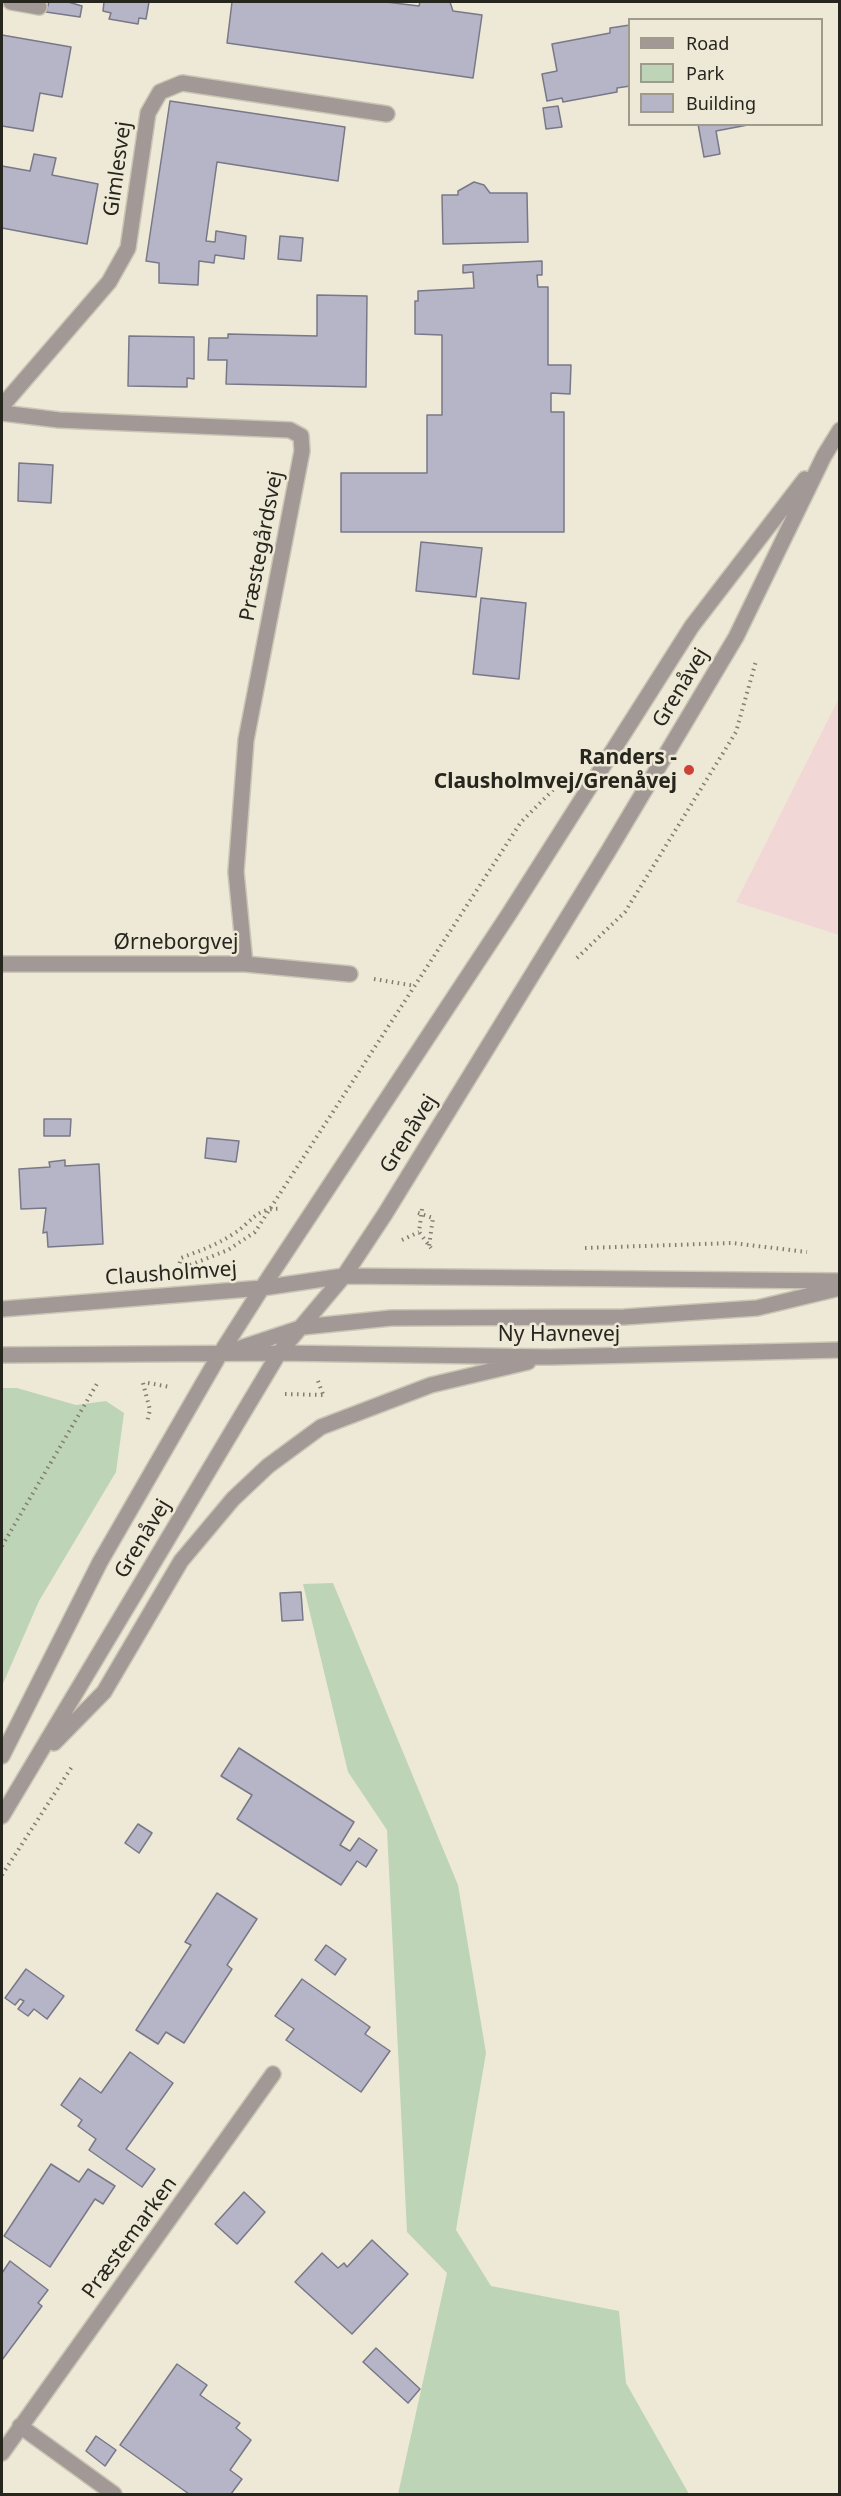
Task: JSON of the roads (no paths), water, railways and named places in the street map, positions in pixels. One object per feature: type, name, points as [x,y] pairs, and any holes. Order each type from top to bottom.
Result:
[{"type":"street","points":[[11,2],[39,6]]},
{"type":"street","name":"Gimlesvej","points":[[2,406],[109,282],[128,248],[148,113],[160,92],[182,83],[387,114]]},
{"type":"street","name":"Præstegårdsvej","points":[[2,413],[59,420],[290,430],[302,436],[302,451],[246,740],[236,872],[245,964]]},
{"type":"street","name":"Grenåvej","points":[[2,1816],[279,1353],[344,1276],[385,1214],[609,850],[736,638],[824,456],[840,430]]},
{"type":"street","name":"Grenåvej","points":[[2,1756],[100,1562],[220,1354],[510,914],[692,626],[824,456]]},
{"type":"street","name":"Ørneborgvej","points":[[2,963],[245,964],[350,974]]},
{"type":"street","points":[[344,1276],[840,1281]]},
{"type":"street","name":"Clausholmvej","points":[[2,1309],[262,1288],[344,1276]]},
{"type":"street","points":[[220,1354],[303,1327],[391,1318],[624,1317],[757,1308],[840,1288]]},
{"type":"street","name":"Ny Havnevej","points":[[279,1353],[551,1357],[840,1350]]},
{"type":"street","points":[[2,1355],[279,1353]]},
{"type":"street","points":[[37,1760],[104,1692],[181,1561],[233,1499],[268,1466],[321,1427],[431,1385],[551,1357]]},
{"type":"street","name":"Præstemarken","points":[[2,2453],[273,2074]]},
{"type":"street","points":[[20,2426],[114,2494]]},
{"type":"place","name":"Randers - Clausholmvej/Grenåvej","points":[[689,770]]}]
